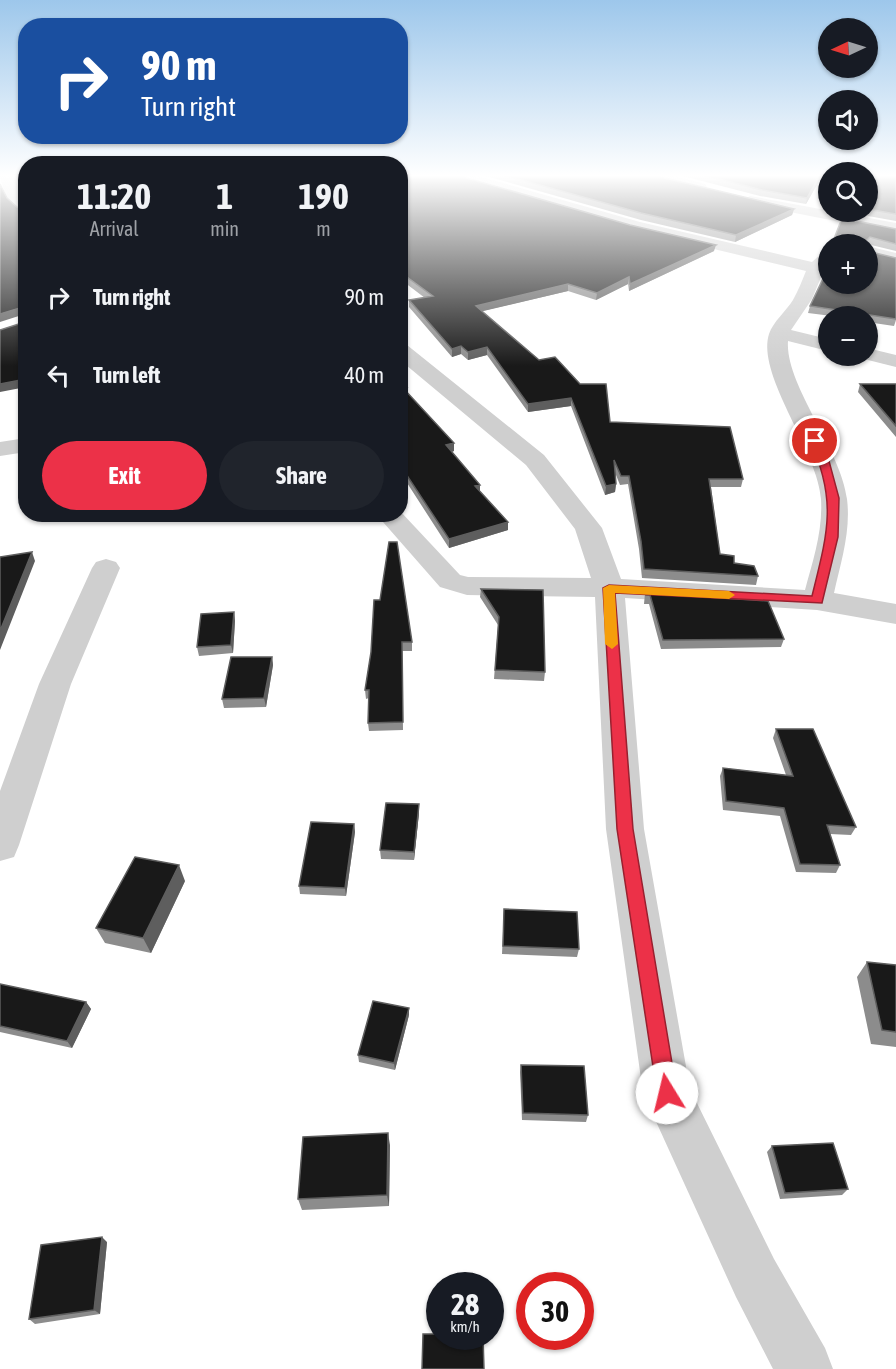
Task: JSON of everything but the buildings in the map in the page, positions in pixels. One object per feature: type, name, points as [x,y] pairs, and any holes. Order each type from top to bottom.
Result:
[{"type":"street","points":[[697,238],[818,261]]},
{"type":"street","points":[[878,254],[896,258]]},
{"type":"street","points":[[817,600],[832,537],[834,498],[824,461],[788,384],[777,353],[779,333],[803,299],[818,270]]},
{"type":"street","points":[[779,333],[818,343]]},
{"type":"street","points":[[408,356],[535,460],[588,528],[609,588],[625,829],[667,1093],[755,1278],[804,1369]]},
{"type":"street","points":[[878,357],[896,361]]},
{"type":"street","points":[[0,449],[18,446]]},
{"type":"street","points":[[396,522],[450,581],[467,586],[609,588],[817,600],[896,614]]},
{"type":"street","points":[[0,845],[55,684],[106,568]]},
{"type":"slow traffic","points":[[612,644],[609,588],[729,595]]},
{"type":"route","points":[[667,1093],[625,829],[609,588],[817,600],[832,537],[834,498],[824,461],[815,441]]}]
